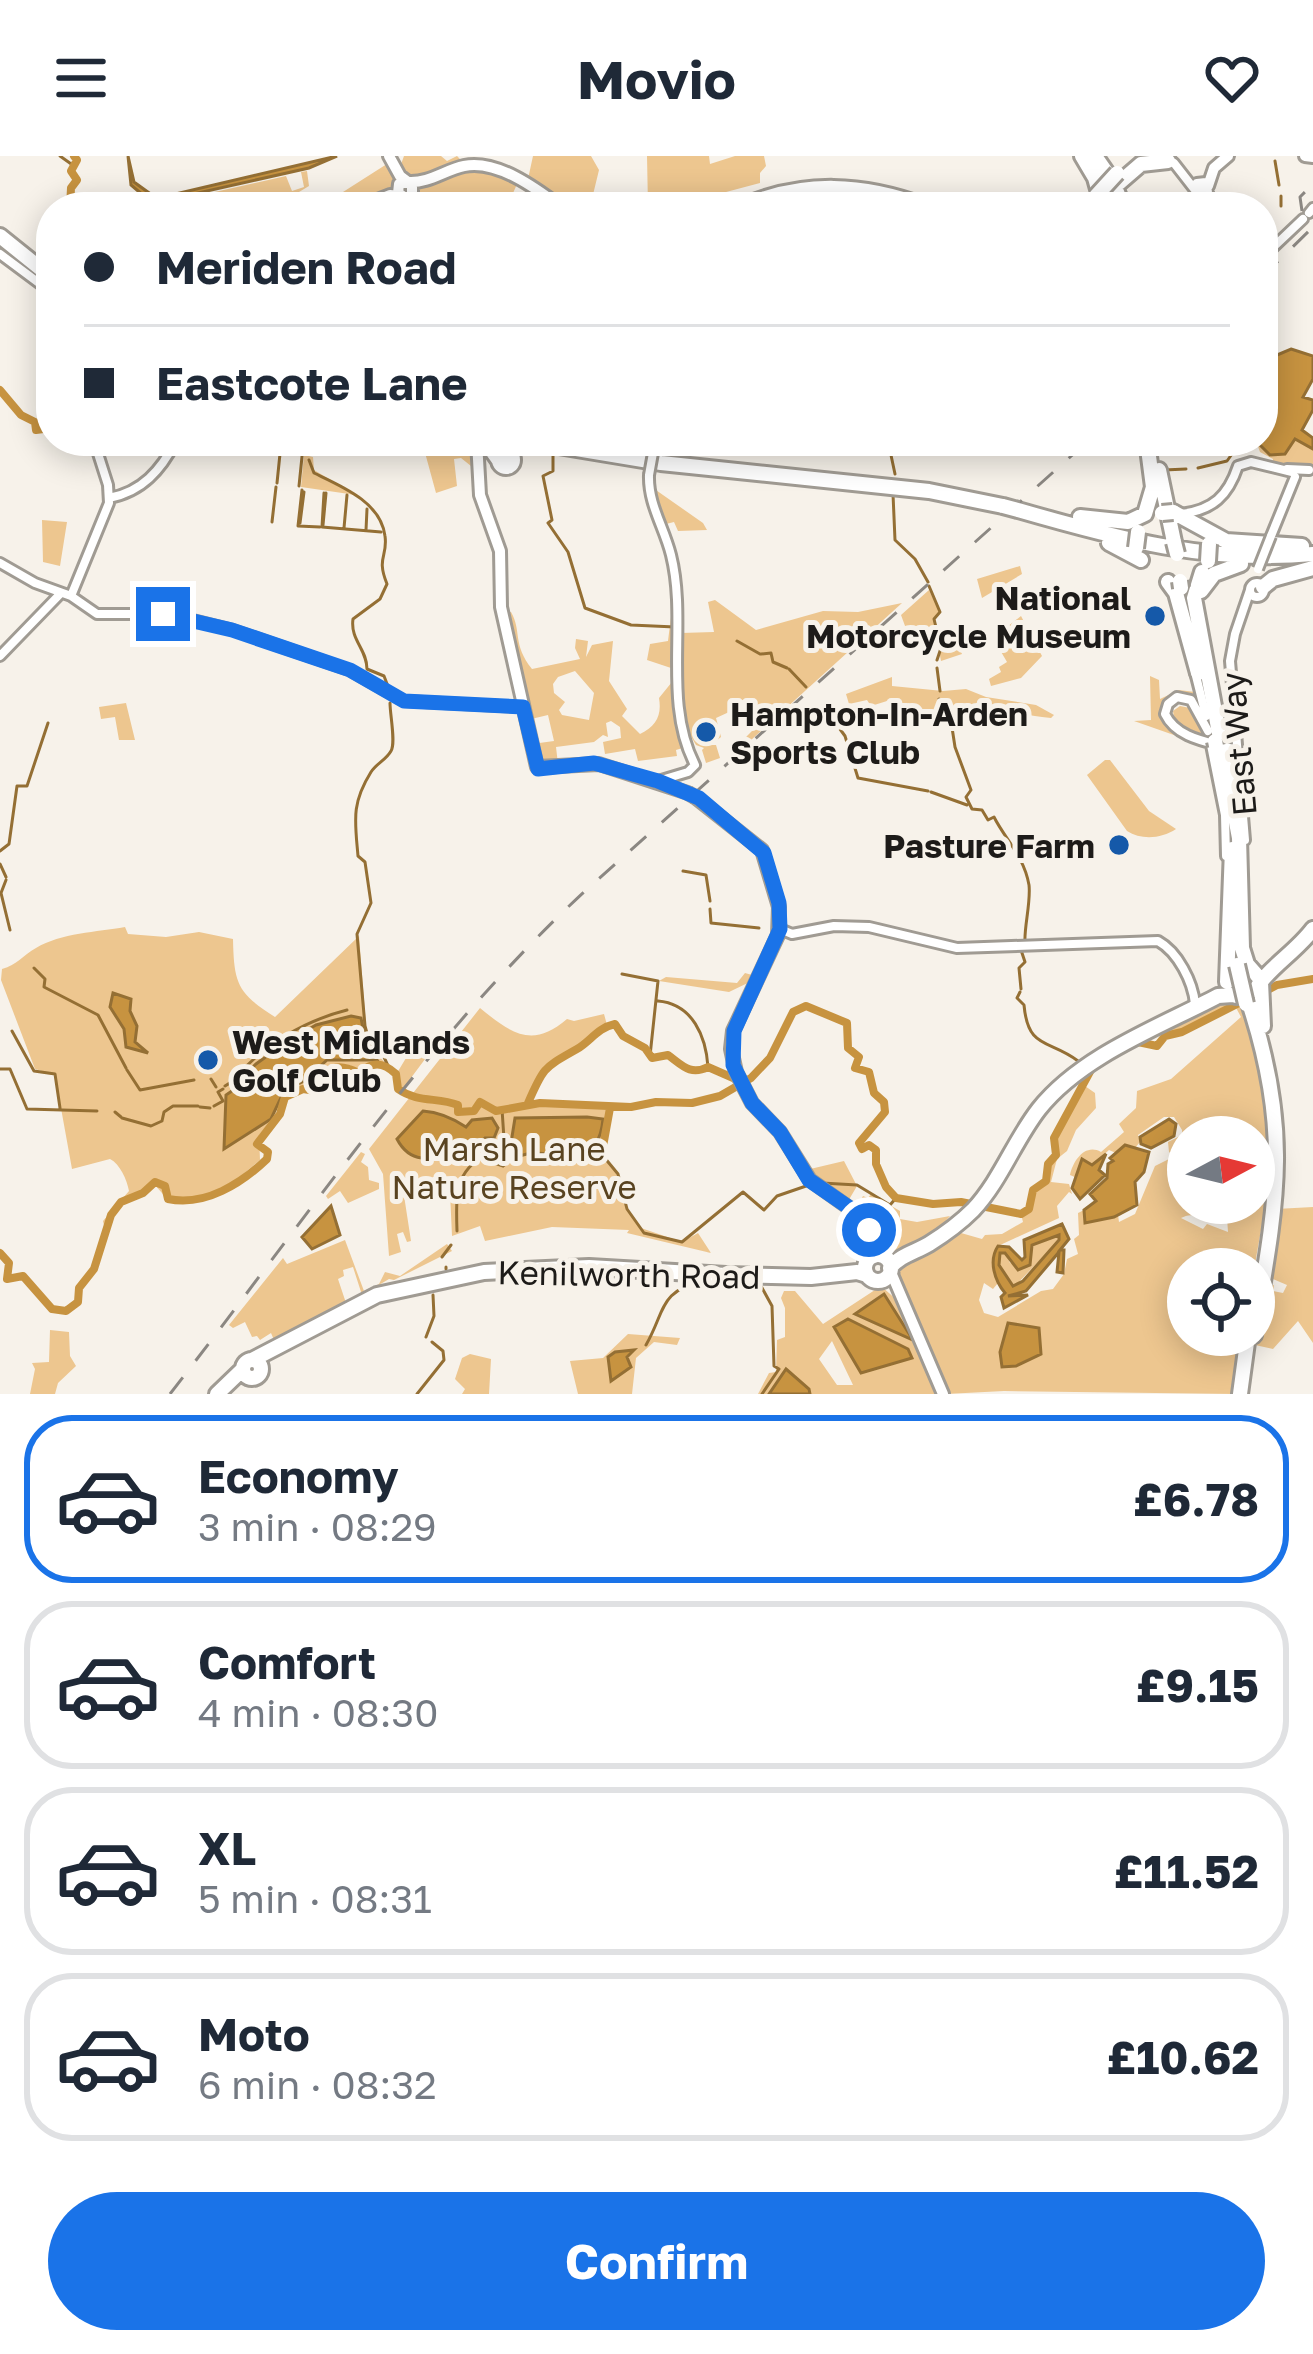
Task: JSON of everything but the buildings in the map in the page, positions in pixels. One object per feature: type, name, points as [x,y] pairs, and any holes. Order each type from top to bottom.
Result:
[{"type":"highway","points":[[1089,156],[1106,192]]},
{"type":"highway","points":[[1116,192],[1171,158]]},
{"type":"highway","points":[[785,192],[828,186],[880,192]]},
{"type":"highway","points":[[816,192],[856,192]]},
{"type":"highway","points":[[0,239],[36,268]]},
{"type":"highway","points":[[620,456],[947,494],[1154,526],[1205,543],[1241,564]]},
{"type":"highway","points":[[644,456],[929,487],[1187,546],[1313,555]]},
{"type":"highway","points":[[1151,456],[1154,526]]},
{"type":"highway","points":[[1151,456],[1157,578],[1188,582],[1205,543]]},
{"type":"highway","points":[[1153,456],[1205,685]]},
{"type":"highway","points":[[1017,507],[1106,542],[1154,526]]},
{"type":"highway","points":[[1205,543],[1313,555]]},
{"type":"highway","points":[[1191,626],[1205,543]]},
{"type":"highway","points":[[1191,626],[1208,580],[1241,564],[1313,555]]},
{"type":"highway","points":[[1257,584],[1313,555]]},
{"type":"highway","points":[[1179,584],[1175,590],[1191,626],[1235,837],[1234,907],[1245,987],[1273,1087],[1279,1155],[1269,1248]]},
{"type":"highway","points":[[1235,837],[1232,909],[1273,1114],[1272,1168],[1261,1248]]},
{"type":"highway","points":[[1234,907],[1245,987]]},
{"type":"highway","points":[[1245,987],[1279,962],[1313,920]]},
{"type":"highway","points":[[1245,987],[1295,952],[1313,929]]},
{"type":"highway","name":"Kenilworth Road","points":[[222,1394],[282,1344],[377,1294],[418,1285],[538,1266],[726,1275],[836,1274],[878,1264],[928,1239],[971,1206],[1031,1112],[1065,1076],[1105,1046],[1197,998],[1245,987]]},
{"type":"highway","name":"Kenilworth Road","points":[[971,1206],[1035,1114],[1068,1081],[1108,1052],[1245,987]]},
{"type":"highway","points":[[1246,1390],[1250,1356]]},
{"type":"main road","points":[[389,156],[403,192]]},
{"type":"main road","points":[[1201,192],[1225,156]]},
{"type":"main road","points":[[405,192],[466,166],[508,175],[536,192]]},
{"type":"main road","points":[[480,456],[480,495],[500,548],[501,608],[533,759],[541,769],[594,763],[681,789],[721,815],[764,853],[779,903],[780,929],[734,1031],[731,1054],[756,1110],[780,1132],[809,1180],[857,1213],[868,1227],[878,1264],[898,1294],[943,1394]]},
{"type":"street","points":[[1171,158],[1201,188]]},
{"type":"street","points":[[1278,245],[1309,214]]},
{"type":"street","points":[[0,254],[36,281]]},
{"type":"street","points":[[0,656],[66,594],[91,553],[109,498],[98,456]]},
{"type":"street","points":[[109,498],[135,490],[152,477],[166,456]]},
{"type":"street","points":[[652,456],[652,506],[676,583],[677,689],[687,748],[695,765],[681,789]]},
{"type":"street","points":[[1154,526],[1217,502],[1244,466]]},
{"type":"street","points":[[1244,466],[1311,470]]},
{"type":"street","points":[[1244,466],[1293,477],[1311,470]]},
{"type":"street","points":[[1205,543],[1244,466]]},
{"type":"street","points":[[1280,469],[1293,477]]},
{"type":"street","points":[[1257,584],[1293,477]]},
{"type":"street","points":[[0,563],[97,614],[169,614],[232,630],[350,670],[404,701],[523,707]]},
{"type":"street","name":"East Way","points":[[1234,907],[1242,885],[1244,808],[1230,661],[1244,605],[1257,584]]},
{"type":"street","points":[[1191,626],[1216,743],[1234,907]]},
{"type":"street","points":[[1216,743],[1191,700],[1177,697],[1168,704],[1166,714],[1172,727],[1237,755]]},
{"type":"street","points":[[1216,743],[1238,739]]},
{"type":"street","points":[[780,929],[792,934],[834,926],[869,927],[957,949],[1158,941],[1168,946],[1197,998]]},
{"type":"green space","points":[[404,156],[441,156],[447,161],[457,156],[462,161],[425,179],[407,177],[400,167]]},
{"type":"green space","points":[[533,156],[591,156],[599,170],[594,192],[550,192],[528,179]]},
{"type":"green space","points":[[647,156],[709,156],[710,164],[735,156],[764,156],[760,183],[726,192],[648,192]]},
{"type":"green space","points":[[390,162],[395,173],[393,189],[343,192]]},
{"type":"green space","points":[[466,167],[498,172],[517,184],[514,192],[418,192]]},
{"type":"green space","points":[[307,171],[309,186],[299,192],[215,192],[286,176],[292,191],[304,187],[301,172]]},
{"type":"green space","points":[[1292,440],[1301,440],[1313,449],[1313,468],[1271,467],[1273,459],[1267,456],[1285,454]]},
{"type":"green space","points":[[304,456],[308,456],[313,457],[314,470],[356,495],[301,487]]},
{"type":"green space","points":[[426,456],[470,456],[471,466],[454,459],[457,486],[436,493]]},
{"type":"green space","points":[[653,488],[707,530],[678,531],[674,522],[662,525]]},
{"type":"green space","points":[[42,520],[67,522],[60,566],[43,562]]},
{"type":"green space","points":[[1020,566],[1022,574],[982,598],[977,579]]},
{"type":"green space","points":[[929,590],[940,612],[934,620],[946,642],[956,640],[962,654],[941,661],[929,633],[912,645],[901,615]]},
{"type":"green space","points":[[715,600],[756,630],[823,611],[858,612],[902,603],[750,741],[740,743],[761,722],[750,708],[740,707],[716,718],[721,737],[711,745],[716,745],[720,758],[706,763],[704,748],[689,733],[682,735],[686,747],[676,750],[677,756],[638,761],[635,749],[605,754],[603,742],[621,738],[620,727],[611,721],[606,723],[608,737],[556,747],[558,764],[541,768],[532,744],[554,741],[548,715],[527,720],[505,612],[511,612],[532,669],[580,659],[576,639],[588,641],[586,657],[592,645],[613,641],[609,681],[627,709],[622,716],[640,734],[657,720],[659,698],[676,677],[674,669],[647,660],[650,644],[668,641],[673,601],[680,683],[681,633],[714,632],[708,602]],"holes":[[[575,671],[594,693],[589,720],[562,715],[559,710],[565,702],[554,693],[553,684]]]},
{"type":"green space","points":[[1021,616],[1042,656],[1021,678],[991,686],[989,679],[1007,662],[993,638]]},
{"type":"green space","points":[[1150,676],[1159,680],[1160,699],[1179,690],[1195,692],[1196,687],[1199,706],[1178,696],[1163,714],[1173,730],[1208,747],[1134,721],[1151,720]]},
{"type":"green space","points":[[892,677],[892,686],[966,689],[1036,705],[1054,715],[968,708],[955,710],[955,718],[891,719],[887,701],[871,706],[867,700],[849,704],[846,694]]},
{"type":"green space","points":[[126,703],[135,740],[119,740],[115,717],[101,719],[99,707]]},
{"type":"green space","points":[[1180,706],[1195,709],[1204,737],[1175,724],[1173,711]]},
{"type":"green space","points":[[1110,760],[1149,811],[1176,829],[1151,837],[1127,831],[1087,775]]},
{"type":"green space","name":"West Midlands Golf Club","points":[[125,927],[128,934],[166,937],[199,932],[233,939],[240,986],[275,1017],[359,936],[367,1038],[387,1065],[370,1063],[359,1072],[350,1065],[331,1064],[315,1090],[295,1092],[282,1103],[259,1135],[260,1160],[229,1186],[198,1197],[198,1202],[170,1202],[154,1184],[122,1204],[105,1230],[103,1221],[129,1191],[125,1177],[110,1159],[72,1169],[55,1075],[35,1069],[1,980],[2,969],[46,943]]},
{"type":"green space","points":[[755,970],[756,979],[729,992],[659,981],[666,977],[737,983]]},
{"type":"green space","points":[[1219,998],[1238,1001],[1267,1116],[1167,1116],[1138,1135],[1135,1148],[1125,1145],[1116,1153],[1109,1150],[1092,1165],[1087,1161],[1077,1178],[1070,1175],[1085,1152],[1101,1152],[1124,1132],[1119,1124],[1136,1108],[1137,1091],[1171,1079],[1241,1017],[1234,1004],[1182,1032],[1163,1034],[1162,1029]]},
{"type":"green space","name":"Marsh Lane Nature Reserve","points":[[480,1008],[513,1031],[533,1035],[567,1019],[604,1014],[607,1025],[584,1048],[546,1067],[528,1104],[610,1108],[601,1154],[618,1174],[627,1209],[641,1228],[682,1242],[698,1233],[711,1253],[627,1233],[629,1230],[552,1227],[485,1241],[480,1226],[452,1236],[450,1192],[437,1193],[434,1183],[403,1189],[411,1241],[407,1242],[403,1232],[397,1234],[401,1252],[389,1256],[383,1174],[369,1149]]},
{"type":"green space","points":[[435,1040],[402,1090],[397,1073],[409,1053]]},
{"type":"green space","points":[[1093,1067],[1085,1086],[1095,1093],[1096,1108],[1057,1159],[1051,1182],[1069,1184],[1072,1194],[1057,1206],[1059,1218],[998,1246],[993,1271],[998,1283],[993,1289],[984,1283],[979,1300],[984,1313],[998,1317],[1041,1291],[1053,1289],[1064,1274],[1067,1259],[1078,1254],[1074,1239],[1079,1235],[1078,1213],[1084,1210],[1085,1222],[1118,1215],[1119,1222],[1135,1214],[1155,1166],[1167,1160],[1167,1224],[1203,1229],[1207,1224],[1228,1232],[1227,1224],[1262,1224],[1258,1248],[1167,1248],[1167,1356],[1240,1356],[1235,1394],[946,1394],[895,1271],[898,1265],[954,1231],[982,1239],[1023,1222],[1021,1214],[1029,1209],[1033,1190],[1047,1181],[1048,1164],[1056,1154],[1077,1078]]},
{"type":"green space","points":[[361,1152],[369,1180],[379,1183],[379,1189],[348,1203],[340,1191],[328,1199],[326,1196]]},
{"type":"green space","points":[[844,1161],[857,1186],[847,1203],[806,1170]]},
{"type":"green space","points":[[871,1194],[900,1211],[900,1219],[917,1222],[950,1216],[921,1241],[885,1253],[857,1207],[863,1196]]},
{"type":"green space","points":[[1313,1207],[1313,1343],[1298,1321],[1275,1347],[1275,1291],[1283,1293],[1287,1285],[1275,1280],[1271,1248],[1276,1209]]},
{"type":"green space","points":[[1059,1234],[1060,1239],[1014,1287],[999,1265],[1000,1252],[1005,1252],[1010,1263],[1030,1265],[1031,1245]]},
{"type":"green space","points":[[345,1240],[364,1291],[379,1284],[385,1272],[400,1276],[447,1244],[452,1251],[362,1295],[353,1267],[343,1270],[344,1276],[338,1279],[346,1303],[274,1340],[271,1333],[260,1340],[252,1337],[245,1322],[233,1328],[229,1325],[283,1258],[287,1264]]},
{"type":"green space","points":[[881,1286],[898,1301],[941,1394],[758,1394],[769,1373],[776,1372],[777,1340],[785,1337],[784,1291],[795,1291],[823,1324]],"holes":[[[832,1341],[853,1385],[837,1385],[819,1359]]]},
{"type":"green space","points":[[50,1330],[69,1332],[70,1356],[76,1366],[58,1383],[55,1394],[30,1394],[32,1363],[49,1362]]},
{"type":"green space","points":[[628,1334],[680,1338],[677,1345],[654,1342],[636,1358],[632,1394],[578,1394],[570,1361],[603,1358]]},
{"type":"green space","points":[[470,1354],[491,1359],[489,1394],[462,1394],[465,1389],[455,1379],[462,1358]]},
{"type":"shaded area","points":[[128,156],[134,182],[148,192],[131,185]]},
{"type":"shaded area","points":[[337,156],[309,168],[202,192],[184,192]]},
{"type":"shaded area","points":[[1291,349],[1313,356],[1313,379],[1303,397],[1313,400],[1313,410],[1302,430],[1313,438],[1313,449],[1295,439],[1285,454],[1278,454],[1278,355]]},
{"type":"shaded area","points":[[113,993],[131,999],[135,1042],[148,1053],[126,1047],[124,1029],[110,1007]]},
{"type":"shaded area","points":[[361,1018],[366,1043],[377,1060],[327,1060],[284,1091],[271,1119],[224,1149],[226,1095],[242,1084],[243,1077],[316,1025]]},
{"type":"shaded area","points":[[423,1111],[466,1127],[472,1120],[492,1118],[498,1128],[494,1138],[485,1138],[468,1155],[451,1147],[421,1158],[397,1139]]},
{"type":"shaded area","points":[[515,1118],[603,1119],[600,1134],[591,1149],[573,1161],[537,1153],[503,1166],[488,1161],[511,1143]]},
{"type":"shaded area","points":[[1167,1120],[1167,1140],[1151,1148],[1141,1144],[1140,1137]]},
{"type":"shaded area","points":[[1125,1145],[1149,1152],[1144,1172],[1135,1182],[1137,1205],[1114,1217],[1085,1223],[1084,1210],[1096,1201],[1090,1194],[1107,1178],[1110,1158]]},
{"type":"shaded area","points":[[1106,1154],[1099,1170],[1105,1175],[1080,1199],[1072,1188],[1082,1159],[1092,1165]]},
{"type":"shaded area","points":[[331,1206],[340,1235],[312,1249],[302,1237]]},
{"type":"shaded area","points":[[1062,1224],[1069,1239],[1060,1250],[1064,1250],[1063,1273],[1057,1272],[1059,1252],[1026,1291],[1008,1296],[1028,1295],[1004,1308],[1001,1297],[1005,1293],[993,1258],[998,1246],[1009,1247],[1022,1260],[1024,1240]],"holes":[[[1059,1235],[1023,1281],[1013,1286],[999,1265],[1000,1253],[1018,1270],[1030,1265],[1032,1245]]]},
{"type":"shaded area","points":[[884,1294],[913,1340],[855,1314]]},
{"type":"shaded area","points":[[848,1319],[908,1349],[912,1358],[861,1373],[834,1327]]},
{"type":"shaded area","points":[[1008,1323],[1039,1328],[1041,1354],[1002,1367],[1000,1352]]},
{"type":"shaded area","points":[[634,1350],[627,1357],[631,1367],[611,1381],[608,1357]]},
{"type":"shaded area","points":[[786,1369],[809,1389],[810,1394],[769,1394]]},
{"type":"waterway","points":[[60,156],[74,166]]},
{"type":"waterway","points":[[71,192],[77,180],[71,171],[77,160],[74,156]]},
{"type":"waterway","points":[[1275,161],[1279,185]]},
{"type":"waterway","points":[[1281,196],[1281,206]]},
{"type":"waterway","points":[[0,390],[21,415],[35,422],[36,430]]},
{"type":"waterway","points":[[277,483],[280,456]]},
{"type":"waterway","points":[[299,486],[302,456]]},
{"type":"waterway","points":[[553,456],[553,471],[543,476],[552,520],[548,523],[568,552],[585,608],[631,625],[675,627]]},
{"type":"waterway","points":[[891,456],[895,474]]},
{"type":"waterway","points":[[1198,468],[1231,456]]},
{"type":"waterway","points":[[309,460],[314,473],[358,497],[382,524],[382,568],[387,584],[380,599],[353,619],[353,626],[367,669],[384,676],[389,689]]},
{"type":"waterway","points":[[1164,470],[1186,469]]},
{"type":"waterway","points":[[272,522],[276,487]]},
{"type":"waterway","points":[[302,490],[298,526],[320,527]]},
{"type":"waterway","points":[[300,523],[304,492]]},
{"type":"waterway","points":[[324,493],[322,527],[381,532]]},
{"type":"waterway","points":[[323,525],[326,493]]},
{"type":"waterway","points":[[893,494],[895,540],[915,559],[928,582]]},
{"type":"waterway","points":[[344,528],[347,495]]},
{"type":"waterway","points":[[366,530],[367,509]]},
{"type":"waterway","points":[[929,586],[940,612],[934,619],[941,648],[937,660]]},
{"type":"waterway","points":[[737,641],[760,654]]},
{"type":"waterway","points":[[761,654],[771,653],[773,662],[787,668]]},
{"type":"waterway","points":[[937,668],[940,691]]},
{"type":"waterway","points":[[789,669],[806,687]]},
{"type":"waterway","points":[[939,699],[951,721],[971,790],[966,797],[972,809],[982,810],[988,820],[994,817],[1027,875],[1025,942]]},
{"type":"waterway","points":[[389,1068],[383,1055],[371,1048],[365,1026],[357,934],[371,903],[365,862],[358,856],[356,822],[365,783],[392,747],[390,703]]},
{"type":"waterway","points":[[829,714],[845,736],[858,778],[928,791]]},
{"type":"waterway","points":[[0,851],[9,844],[17,786],[27,786],[48,723]]},
{"type":"waterway","points":[[931,792],[967,805]]},
{"type":"waterway","points":[[0,864],[6,877]]},
{"type":"waterway","points":[[683,871],[706,875],[710,901]]},
{"type":"waterway","points":[[6,880],[1,893],[10,930]]},
{"type":"waterway","points":[[710,909],[711,923],[759,928]]},
{"type":"waterway","points":[[1021,950],[1025,962],[1019,968],[1021,989]]},
{"type":"waterway","points":[[34,968],[45,979],[44,987],[98,1015],[126,1068]]},
{"type":"waterway","points":[[622,974],[658,981],[650,1056]]},
{"type":"waterway","points":[[1264,992],[1313,979]]},
{"type":"waterway","points":[[1020,992],[1017,998],[1035,1037],[1078,1061]]},
{"type":"waterway","points":[[1131,1045],[1157,1046],[1165,1036],[1245,1000]]},
{"type":"waterway","points":[[658,1001],[689,1015],[704,1044],[708,1067]]},
{"type":"waterway","points":[[0,1253],[9,1263],[7,1279],[23,1276],[52,1309],[66,1311],[78,1302],[79,1288],[94,1269],[111,1215],[121,1202],[155,1182],[165,1186],[168,1199],[182,1201],[209,1196],[234,1184],[267,1159],[268,1152],[257,1144],[280,1114],[285,1097],[303,1089],[316,1091],[333,1068],[359,1073],[382,1065],[396,1074],[398,1089],[458,1105],[458,1112],[474,1111],[480,1102],[496,1111],[540,1103],[631,1107],[692,1103],[720,1096],[751,1078],[770,1058],[793,1012],[806,1006],[847,1023],[848,1048],[859,1057],[855,1068],[869,1072],[874,1093],[884,1102],[885,1112],[859,1143],[862,1149],[869,1145],[876,1150],[876,1164],[896,1198],[933,1204],[961,1202],[1021,1214],[1029,1209],[1033,1190],[1046,1181],[1048,1164],[1056,1155],[1054,1138],[1092,1068]]},
{"type":"waterway","points":[[237,1076],[286,1036],[347,1010]]},
{"type":"waterway","points":[[528,1103],[546,1069],[615,1024],[652,1058],[668,1055],[686,1068],[708,1067],[740,1081]]},
{"type":"waterway","points":[[12,1031],[34,1071],[55,1074],[60,1108]]},
{"type":"waterway","points":[[0,1069],[10,1069],[27,1109],[97,1111]]},
{"type":"waterway","points":[[127,1070],[140,1090],[194,1080]]},
{"type":"waterway","points":[[315,1075],[320,1082]]},
{"type":"waterway","points":[[211,1079],[216,1087]]},
{"type":"waterway","points":[[225,1086],[236,1079]]},
{"type":"waterway","points":[[214,1106],[223,1101],[218,1092],[223,1089]]},
{"type":"waterway","points":[[122,1118],[151,1126],[162,1121],[164,1112],[173,1106],[198,1106]]},
{"type":"waterway","points":[[200,1107],[210,1108]]},
{"type":"waterway","points":[[593,1155],[602,1152],[610,1108]]},
{"type":"waterway","points":[[457,1231],[459,1186],[477,1159],[504,1139],[502,1109]]},
{"type":"waterway","points":[[115,1112],[121,1117]]},
{"type":"waterway","points":[[604,1157],[618,1174],[627,1209],[644,1233],[682,1242],[743,1192],[764,1210],[777,1196],[809,1185]]},
{"type":"waterway","points":[[822,1183],[857,1185],[890,1205],[896,1198]]},
{"type":"waterway","points":[[442,1257],[451,1245]]},
{"type":"waterway","points":[[646,1345],[671,1297],[704,1280]]},
{"type":"waterway","points":[[739,1283],[761,1286],[772,1306],[774,1366],[779,1369],[762,1394]]},
{"type":"waterway","points":[[426,1337],[434,1316],[433,1295]]},
{"type":"waterway","points":[[417,1394],[444,1360],[443,1351],[432,1342]]},
{"type":"railway","points":[[1302,211],[1300,197],[1313,184]]},
{"type":"railway","points":[[1278,261],[1313,227]]},
{"type":"railway","points":[[170,1394],[419,1070],[527,948],[1071,456]]},
{"type":"place","name":"National Motorcycle Museum","points":[[1155,616]]},
{"type":"place","name":"Hampton-In-Arden Sports Club","points":[[706,732]]},
{"type":"place","name":"Pasture Farm","points":[[1119,845]]},
{"type":"place","name":"West Midlands Golf Club","points":[[208,1060]]},
{"type":"route","points":[[163,614],[232,630],[350,670],[404,701],[523,707],[538,769],[594,763],[658,781],[699,798],[753,841],[770,868],[781,920],[777,939],[734,1031],[733,1065],[756,1110],[780,1132],[809,1180],[857,1213],[869,1230]]}]
